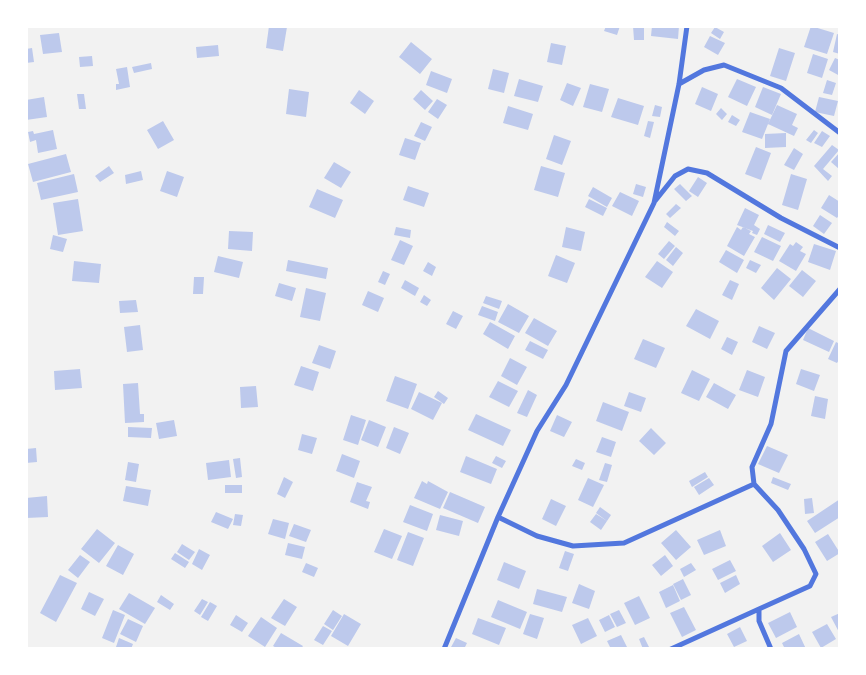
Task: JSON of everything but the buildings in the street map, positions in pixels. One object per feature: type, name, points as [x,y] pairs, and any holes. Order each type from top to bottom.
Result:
[{"type":"street","points":[[654,203],[678,84],[687,26]]},
{"type":"street","points":[[678,84],[704,70],[724,65],[781,88],[840,133]]},
{"type":"street","points":[[444,649],[498,517],[537,431],[566,385],[654,203],[675,176],[688,169],[707,173],[781,218],[840,248]]},
{"type":"street","points":[[671,649],[810,586],[816,574],[804,549],[778,510],[754,484],[752,467],[771,424],[786,351],[840,289]]},
{"type":"street","points":[[498,517],[537,536],[573,546],[624,543],[754,484]]},
{"type":"street","points":[[759,609],[759,621],[771,649]]}]
